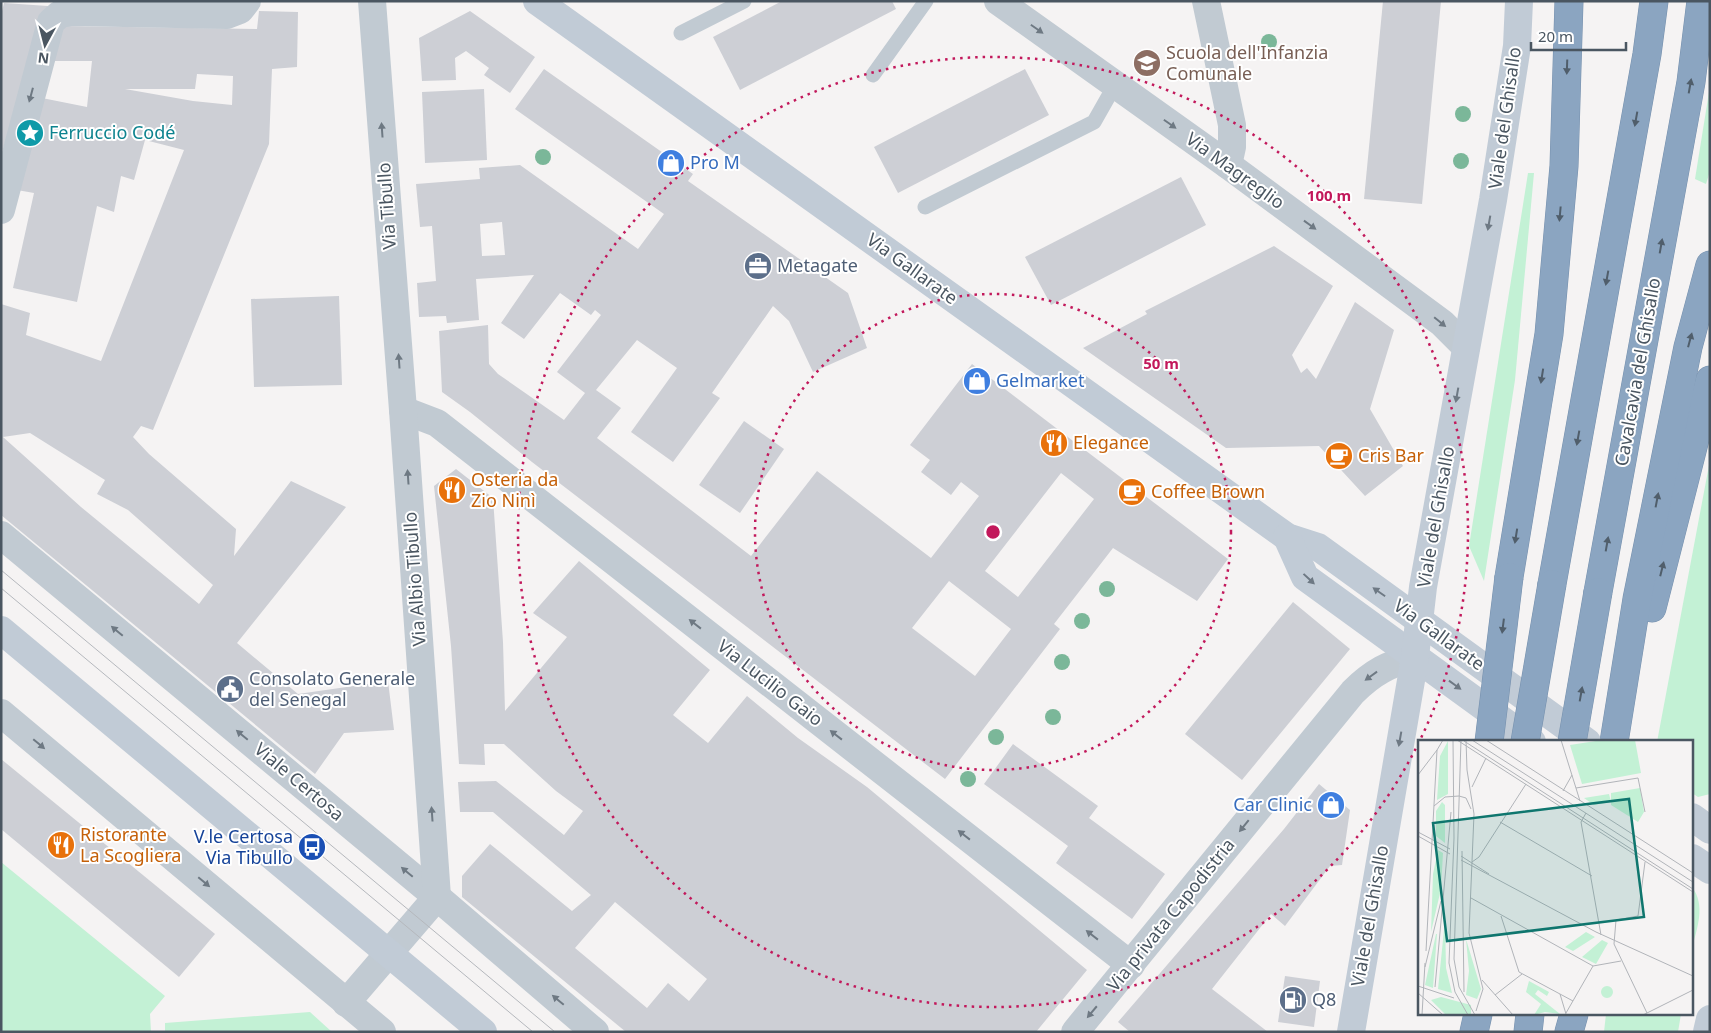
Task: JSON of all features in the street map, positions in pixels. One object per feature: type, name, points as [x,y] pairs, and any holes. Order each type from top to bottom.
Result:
[{"type":"highway","points":[[1489,740],[1509,577],[1549,334],[1564,166],[1569,1]]},
{"type":"highway","points":[[1525,740],[1647,54],[1654,1]]},
{"type":"highway","name":"Cavalcavia del Ghisallo","points":[[1572,740],[1691,82],[1702,1]]},
{"type":"highway","points":[[1614,739],[1644,607],[1688,347],[1710,265]]},
{"type":"highway","points":[[1644,607],[1710,380]]},
{"type":"highway","points":[[1457,1032],[1458,1016]]},
{"type":"highway","points":[[1474,1032],[1478,1016]]},
{"type":"highway","points":[[1528,1032],[1530,1016]]},
{"type":"highway","points":[[1569,1032],[1573,1016]]},
{"type":"main road","name":"Via Gallarate","points":[[537,1],[1286,537],[1318,547],[1584,740]]},
{"type":"main road","name":"Viale del Ghisallo","points":[[1351,1032],[1415,657],[1423,587],[1493,200],[1517,46],[1518,1]]},
{"type":"main road","name":"Via Gallarate","points":[[1286,537],[1305,577],[1529,740]]},
{"type":"main road","points":[[1,630],[483,1032]]},
{"type":"main road","points":[[1694,818],[1710,830]]},
{"type":"main road","points":[[1694,859],[1710,870]]},
{"type":"main road","points":[[1357,992],[1361,1032]]},
{"type":"main road","points":[[1707,1032],[1710,1019]]},
{"type":"street","points":[[1,210],[51,22],[60,14],[73,12],[227,14],[240,10],[247,1]]},
{"type":"street","name":"Via Tibullo","points":[[372,1],[403,410]]},
{"type":"street","name":"Via Magreglio","points":[[998,1],[1228,165],[1442,323],[1466,347]]},
{"type":"street","points":[[1206,1],[1232,125],[1232,147],[1228,165]]},
{"type":"street","name":"Via Albio Tibullo","points":[[403,410],[437,897]]},
{"type":"street","name":"Via Lucilio Gaio","points":[[403,410],[437,423],[1131,965]]},
{"type":"street","name":"Viale Certosa","points":[[1,535],[437,897],[595,1032]]},
{"type":"street","name":"Via privata Capodistria","points":[[1075,1032],[1353,692],[1366,678],[1377,671],[1393,663],[1415,657]]},
{"type":"street","points":[[1,713],[382,1032]]},
{"type":"street","points":[[346,1002],[437,897]]},
{"type":"lane","points":[[681,33],[744,1]]},
{"type":"lane","points":[[873,75],[926,1]]},
{"type":"lane","points":[[925,207],[1094,122],[1115,85]]},
{"type":"green space","points":[[1710,86],[1710,171],[1706,184],[1695,179]]},
{"type":"green space","points":[[1528,173],[1534,173],[1515,380],[1484,581],[1469,546]]},
{"type":"green space","points":[[1710,460],[1710,794],[1698,797],[1694,794],[1694,740],[1657,740]]},
{"type":"green space","points":[[1,862],[165,996],[150,1014],[151,1032],[1,1032]]},
{"type":"green space","points":[[1694,890],[1699,901],[1698,925],[1694,940]]},
{"type":"green space","points":[[310,1012],[332,1032],[165,1032],[165,1023]]},
{"type":"green space","points":[[1606,1016],[1681,1016],[1678,1032],[1604,1032]]},
{"type":"building","points":[[782,1],[892,1],[896,9],[740,90],[713,37]]},
{"type":"building","points":[[1383,1],[1441,1],[1422,204],[1364,199]]},
{"type":"building","points":[[4,3],[48,6],[26,81],[2,152],[1,15]]},
{"type":"building","points":[[259,11],[298,12],[297,67],[272,69],[269,144],[153,430],[141,426],[133,437],[149,454],[236,529],[234,556],[291,481],[346,507],[237,643],[298,694],[388,681],[394,730],[344,733],[315,774],[1,515],[1,304],[30,313],[26,335],[101,361],[184,150],[145,140],[134,180],[121,176],[114,212],[97,206],[77,302],[13,288],[34,193],[17,190],[42,98],[87,107],[92,61],[49,61],[62,26],[257,29]],"holes":[[[197,74],[233,76],[232,105],[193,101],[125,89],[195,89]],[[30,433],[105,480],[97,494],[128,510],[213,585],[199,604],[81,507],[3,437]]]},
{"type":"building","points":[[470,11],[535,57],[510,93],[484,75],[489,68],[466,51],[455,58],[456,80],[422,81],[419,38]]},
{"type":"building","points":[[544,69],[693,174],[688,181],[848,293],[867,348],[813,372],[789,321],[773,306],[712,393],[720,398],[673,462],[631,432],[677,368],[637,340],[596,390],[621,408],[597,438],[751,556],[817,471],[931,558],[979,496],[961,482],[951,495],[921,472],[930,460],[910,445],[972,364],[1228,559],[1197,601],[1113,548],[1054,624],[1060,629],[945,779],[442,392],[439,331],[488,325],[489,364],[498,374],[564,420],[585,393],[557,372],[601,315],[595,310],[591,315],[560,293],[524,339],[501,323],[534,275],[476,279],[479,320],[447,323],[446,316],[419,317],[417,283],[436,281],[432,226],[420,227],[416,184],[480,179],[479,168],[520,165],[638,249],[664,214],[515,109]],"holes":[[[502,222],[505,255],[482,256],[480,224]],[[1061,473],[1094,499],[1018,597],[985,571]],[[949,581],[1011,629],[975,676],[912,628]]]},
{"type":"building","points":[[1025,69],[1049,115],[898,193],[874,147]]},
{"type":"building","points":[[484,89],[487,160],[425,163],[422,92]]},
{"type":"building","points":[[1181,177],[1206,225],[1051,305],[1025,257]]},
{"type":"building","points":[[1274,246],[1333,286],[1292,355],[1301,373],[1307,368],[1316,379],[1355,302],[1394,330],[1370,409],[1403,466],[1365,496],[1319,446],[1226,448],[1083,348],[1147,314],[1145,311]]},
{"type":"building","points":[[339,296],[342,385],[254,387],[251,299]]},
{"type":"building","points":[[744,421],[784,449],[740,513],[699,485]]},
{"type":"building","points":[[456,469],[493,498],[503,642],[505,711],[567,637],[533,613],[579,561],[710,670],[673,715],[708,743],[747,696],[798,738],[867,787],[1087,970],[1036,1032],[626,1032],[462,897],[462,876],[490,844],[572,911],[591,895],[493,812],[460,812],[458,782],[496,781],[564,835],[583,811],[556,791],[504,744],[484,744],[485,765],[459,764],[451,646],[434,486]],"holes":[[[615,902],[707,979],[689,1001],[668,983],[647,1008],[575,948]]]},
{"type":"building","points":[[1293,602],[1350,649],[1242,780],[1185,734]]},
{"type":"building","points":[[1013,744],[1098,806],[1089,818],[1165,874],[1132,919],[1056,863],[1068,846],[984,784]]},
{"type":"building","points":[[1,759],[215,934],[179,977],[1,829]]},
{"type":"building","points":[[1319,784],[1350,810],[1342,865],[1330,866],[1285,926],[1271,914],[1212,989],[1268,1032],[1130,1032],[1118,1022],[1284,829]]},
{"type":"building","points":[[1285,976],[1320,981],[1314,1027],[1278,1022]]},
{"type":"tram line","points":[[1,570],[555,1032]]},
{"type":"tram line","points":[[1,588],[533,1032]]},
{"type":"place","name":"Scuola dell'Infanzia Comunale","points":[[1147,63]]},
{"type":"place","name":"Ferruccio Codé","points":[[30,133]]},
{"type":"place","name":"Pro M","points":[[671,163]]},
{"type":"place","name":"Metagate","points":[[758,266]]},
{"type":"place","name":"Gelmarket","points":[[977,381]]},
{"type":"place","name":"Elegance","points":[[1054,443]]},
{"type":"place","name":"Cris Bar","points":[[1339,456]]},
{"type":"place","name":"Osteria da Zio Ninì","points":[[452,490]]},
{"type":"place","name":"Coffee Brown","points":[[1132,492]]},
{"type":"place","name":"Consolato Generale del Senegal","points":[[230,689]]},
{"type":"place","name":"Car Clinic","points":[[1331,805]]},
{"type":"place","name":"Ristorante La Scogliera","points":[[61,845]]},
{"type":"place","name":"V.le Certosa Via Tibullo","points":[[312,847]]},
{"type":"place","name":"Q8","points":[[1293,1000]]}]
